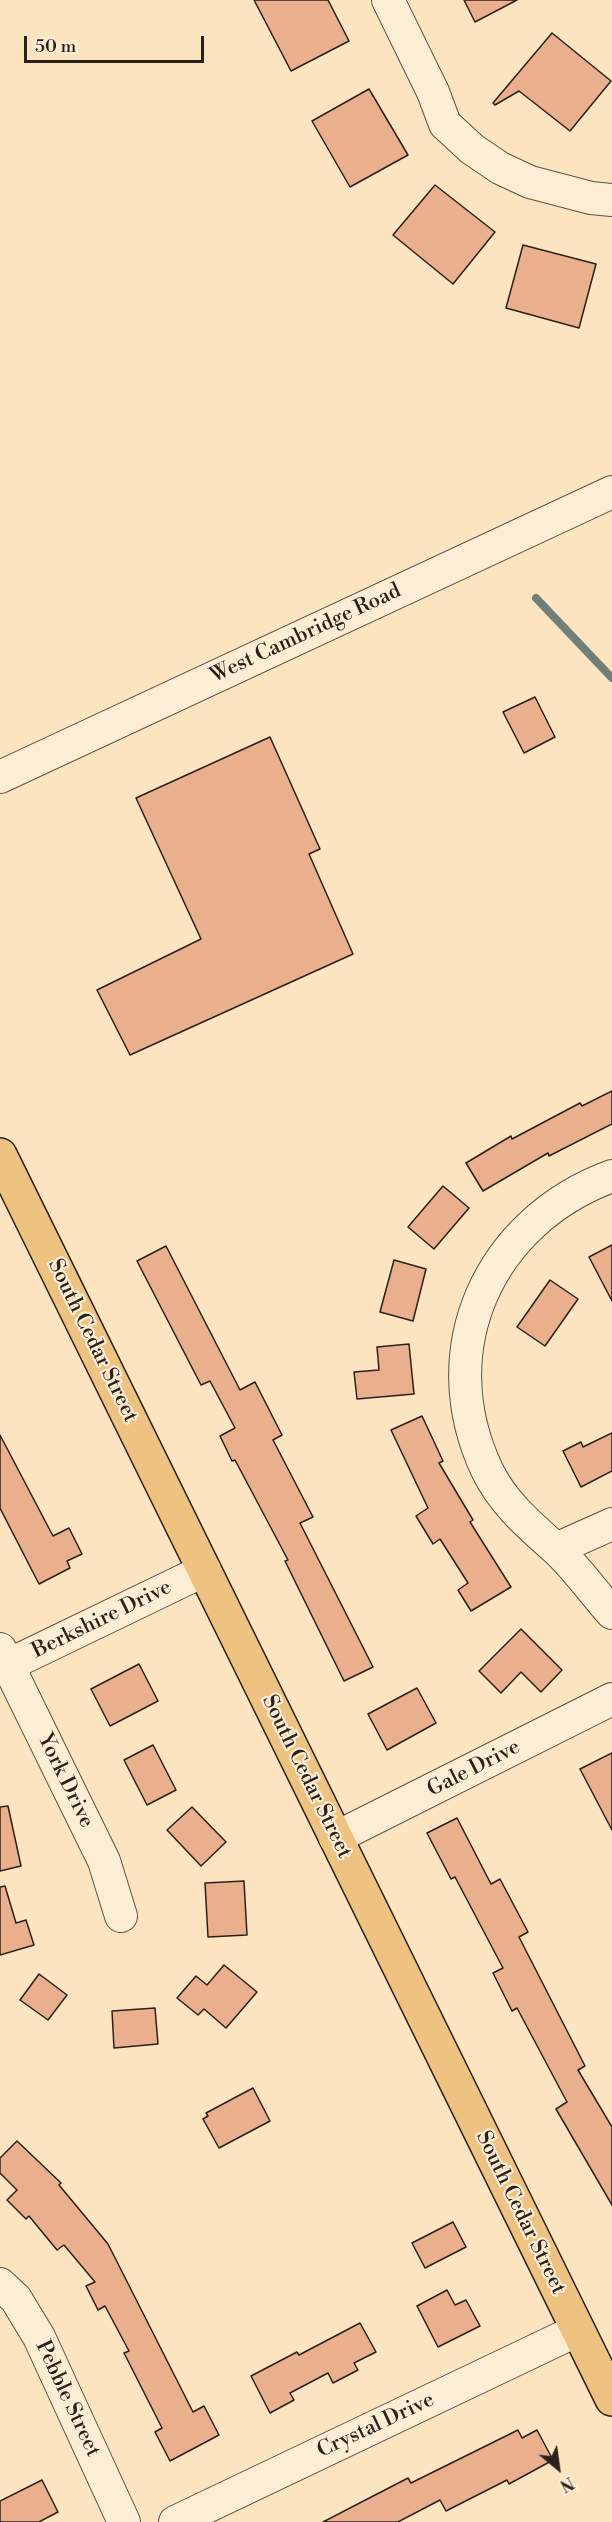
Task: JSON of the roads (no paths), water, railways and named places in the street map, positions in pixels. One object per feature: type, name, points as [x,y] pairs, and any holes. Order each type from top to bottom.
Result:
[{"type":"main road","name":"South Cedar Street","points":[[0,1155],[612,2399]]},
{"type":"street","points":[[388,0],[433,92],[445,124],[472,149],[500,168],[530,182],[591,198],[612,200]]},
{"type":"street","name":"West Cambridge Road","points":[[0,777],[612,492]]},
{"type":"street","points":[[612,1176],[587,1185],[555,1203],[530,1224],[501,1258],[486,1283],[472,1321],[465,1361],[468,1407],[473,1433],[488,1471],[507,1502],[532,1529],[556,1549],[612,1613]]},
{"type":"street","points":[[556,1549],[612,1524]]},
{"type":"street","name":"Berkshire Drive","points":[[3,1661],[205,1570]]},
{"type":"street","name":"York Drive","points":[[3,1661],[104,1861],[121,1916]]},
{"type":"street","name":"Gale Drive","points":[[335,1838],[612,1699]]},
{"type":"street","name":"Pebble Street","points":[[0,2284],[16,2299],[39,2337],[124,2522]]},
{"type":"street","name":"Crystal Drive","points":[[174,2522],[578,2330]]},
{"type":"waterway","points":[[536,598],[612,678]]}]
